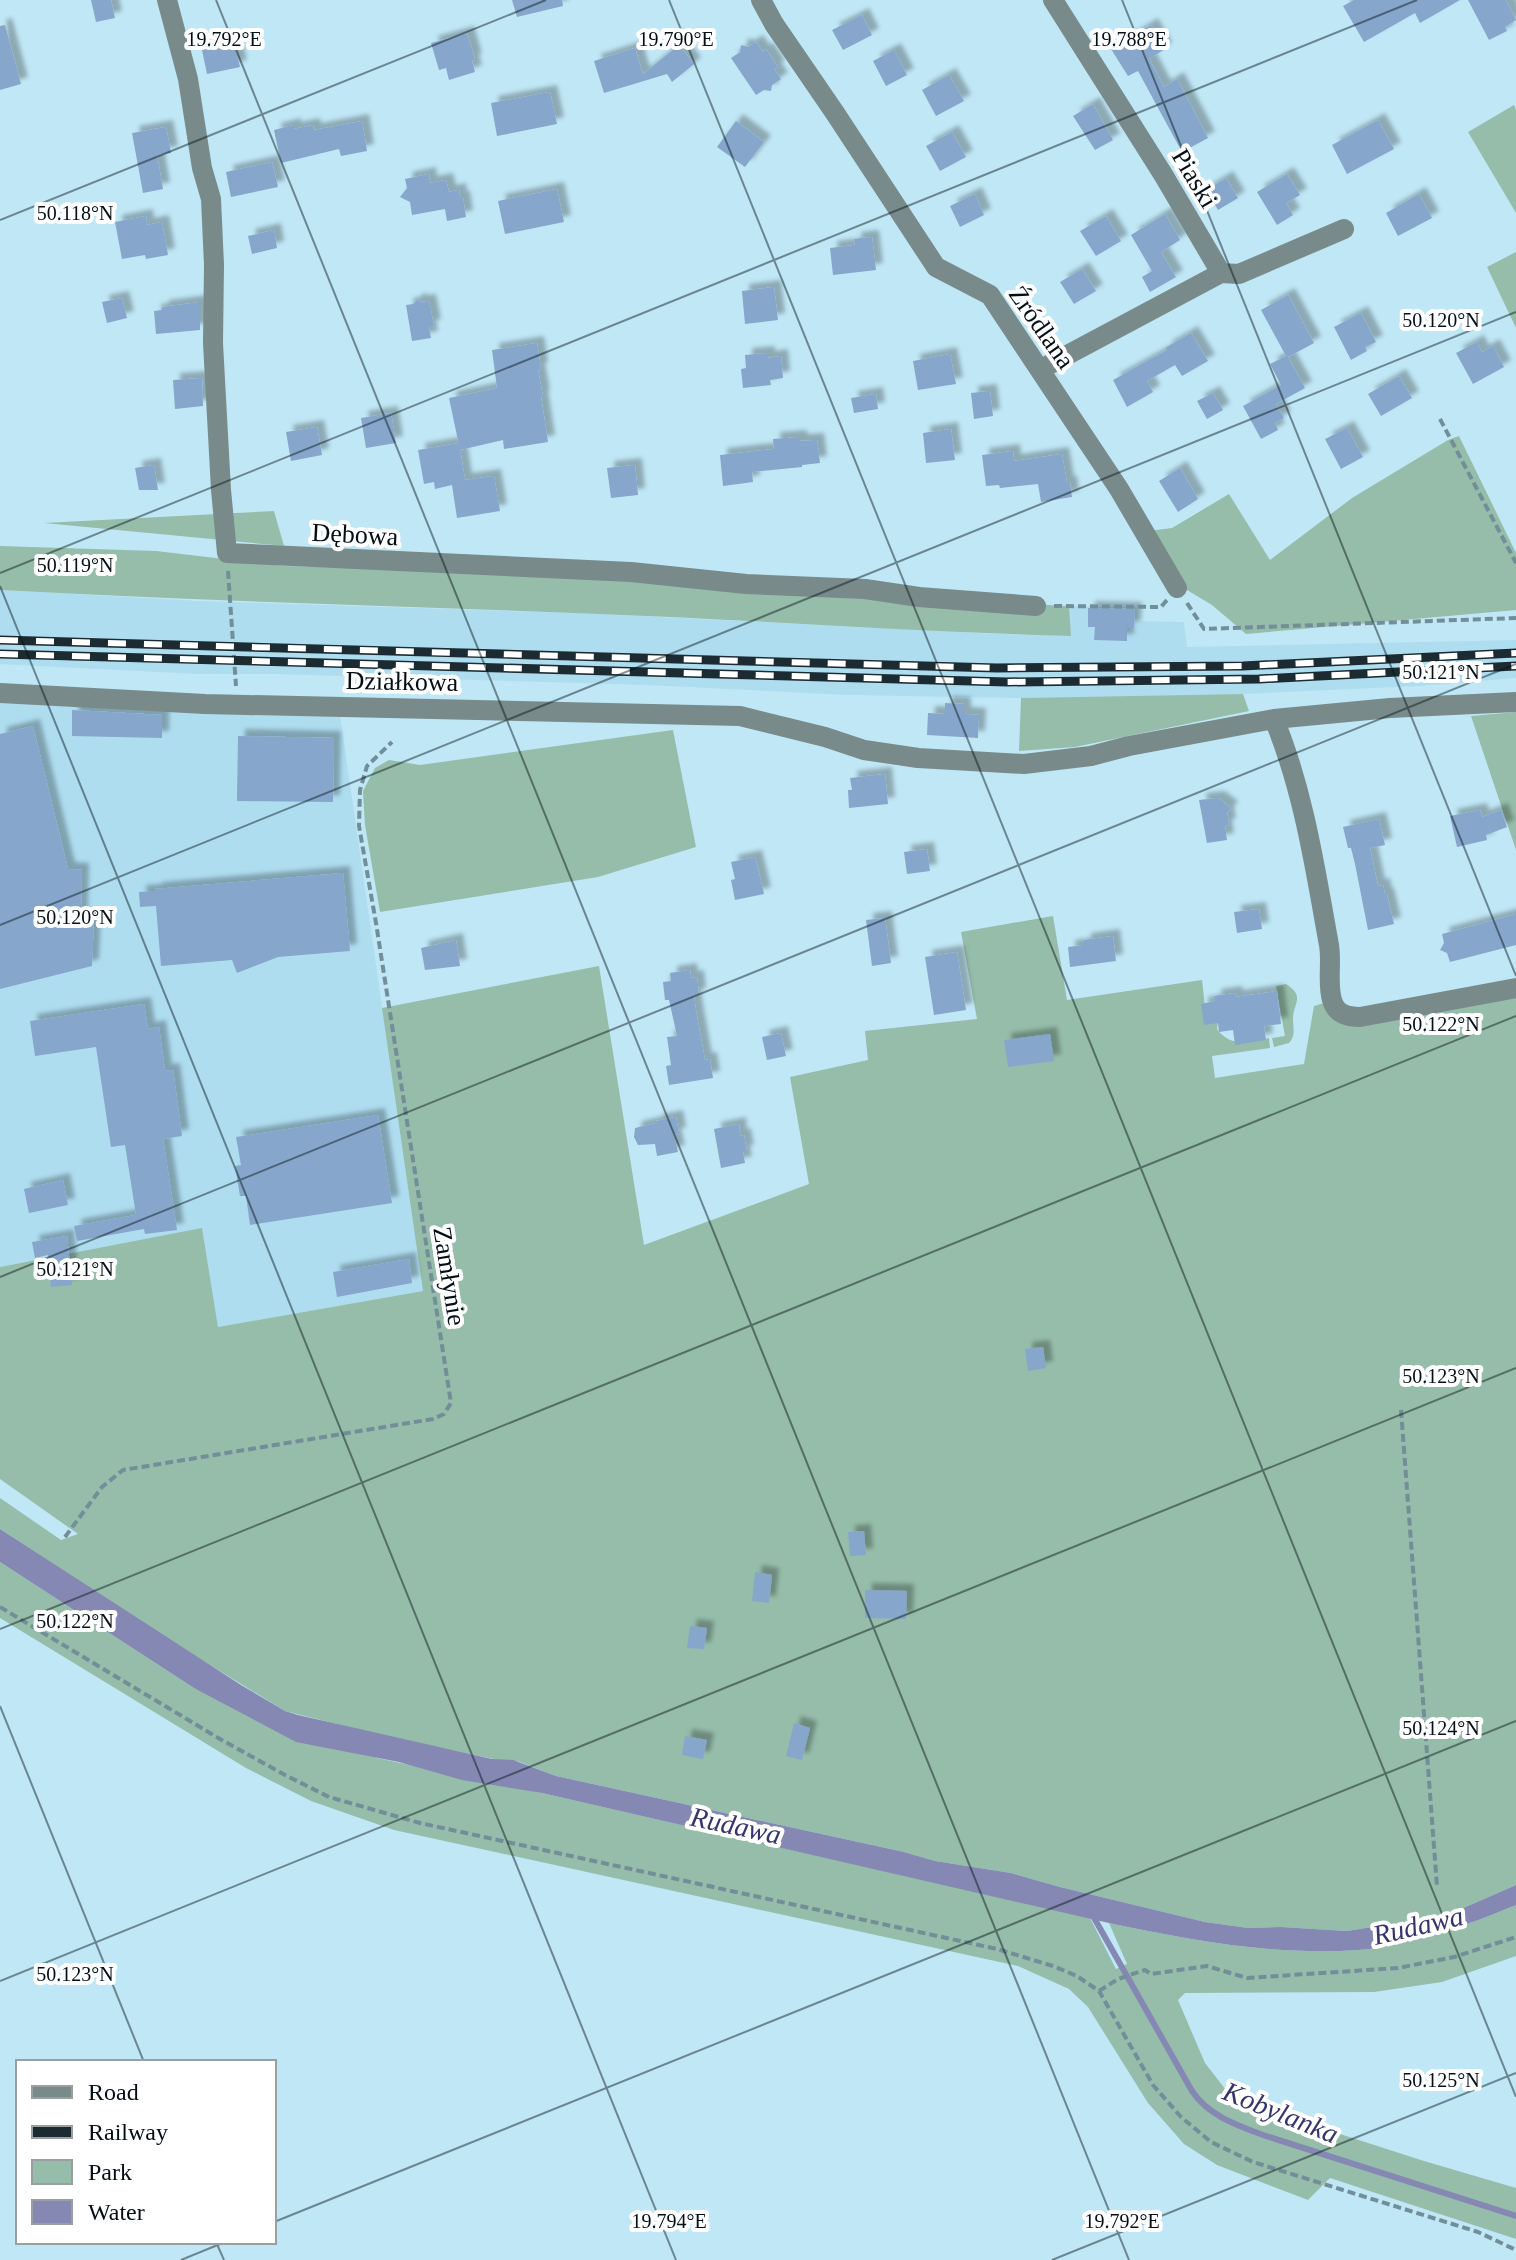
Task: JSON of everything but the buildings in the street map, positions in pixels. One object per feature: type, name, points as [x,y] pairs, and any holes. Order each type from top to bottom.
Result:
[{"type":"street","points":[[167,0],[188,79],[202,168],[211,199],[213,343],[227,553]]},
{"type":"street","name":"Źródlana","points":[[761,0],[936,267],[990,295],[1119,489],[1177,588]]},
{"type":"street","name":"Piaski","points":[[1053,0],[1158,165],[1221,273]]},
{"type":"street","points":[[1041,369],[1221,273],[1239,274],[1344,229]]},
{"type":"street","name":"Dębowa","points":[[227,553],[631,572],[746,584],[865,589],[919,597],[1036,606]]},
{"type":"street","name":"Działkowa","points":[[0,693],[237,705],[740,716],[801,730],[864,750],[918,758],[1024,764],[1091,756],[1274,719],[1390,708],[1516,702]]},
{"type":"street","points":[[1274,719],[1305,814],[1331,955],[1331,998],[1337,1010],[1348,1017],[1360,1017],[1516,988]]},
{"type":"path","points":[[1440,419],[1516,563]]},
{"type":"path","points":[[227,553],[237,705]]},
{"type":"path","points":[[1036,606],[1161,607],[1177,588],[1204,629],[1516,618]]},
{"type":"path","name":"Zamłynie","points":[[65,1537],[102,1487],[123,1470],[433,1419],[444,1414],[451,1403],[359,826],[360,790],[367,766],[392,742]]},
{"type":"path","points":[[1401,1410],[1437,1886]]},
{"type":"path","points":[[0,1607],[220,1739],[329,1797],[420,1823],[997,1949],[1077,1976],[1099,1991],[1153,2085],[1181,2117],[1211,2142],[1253,2162],[1478,2232],[1516,2250]]},
{"type":"path","points":[[1099,1991],[1118,1979],[1145,1970],[1151,1974],[1207,1966],[1247,1978],[1398,1968],[1454,1957],[1516,1937]]},
{"type":"shaded area","points":[[0,590],[1070,636],[1069,606],[1137,607],[1138,621],[1184,622],[1187,647],[1516,640],[1516,678],[1243,694],[1021,698],[198,674],[0,664]]},
{"type":"shaded area","points":[[0,700],[340,715],[423,1291],[218,1327],[201,1229],[0,1267]]},
{"type":"green space","points":[[1514,105],[1516,110],[1516,213],[1468,132]]},
{"type":"green space","points":[[1516,252],[1516,328],[1487,267]]},
{"type":"green space","points":[[1459,436],[1516,553],[1516,610],[1246,634],[1212,605],[1182,587],[1149,531],[1172,528],[1229,494],[1270,560],[1352,498]]},
{"type":"green space","points":[[274,511],[284,546],[44,523]]},
{"type":"green space","points":[[0,546],[156,551],[285,566],[559,574],[873,597],[1069,606],[1071,636],[0,590]]},
{"type":"green space","points":[[1243,694],[1249,711],[1075,747],[1019,751],[1021,698]]},
{"type":"green space","points":[[1516,712],[1516,850],[1471,716]]},
{"type":"green space","points":[[673,730],[696,847],[598,877],[380,912],[365,825],[363,791],[375,768],[389,760],[420,765]]},
{"type":"green space","points":[[1053,916],[1067,1000],[1202,980],[1207,1024],[1218,1022],[1217,1029],[1222,1035],[1234,1041],[1269,1038],[1270,1048],[1212,1056],[1215,1078],[1304,1064],[1314,1006],[1328,1002],[1341,1023],[1516,997],[1516,1885],[1452,1913],[1384,1928],[1347,1931],[1248,1928],[1205,1922],[1011,1873],[935,1861],[556,1776],[517,1761],[503,1761],[381,1735],[285,1711],[163,1636],[0,1529],[0,1498],[61,1540],[78,1534],[0,1479],[0,1267],[202,1228],[218,1327],[423,1291],[382,1008],[599,966],[644,1245],[809,1184],[790,1077],[868,1060],[865,1031],[977,1019],[961,932]]},
{"type":"green space","points":[[1286,984],[1297,996],[1293,1034],[1289,1043],[1274,1047],[1272,1038],[1285,1036],[1276,986]]},
{"type":"green space","points":[[0,1562],[194,1688],[377,1758],[1090,1918],[1116,1969],[1127,1964],[1109,1923],[1201,1941],[1264,1949],[1358,1950],[1438,1934],[1516,1905],[1516,1956],[1442,1982],[1374,1992],[1185,1993],[1178,2000],[1205,2063],[1229,2094],[1247,2104],[1516,2188],[1516,2239],[1330,2178],[1308,2200],[1217,2165],[1184,2144],[1148,2103],[1088,2007],[1069,1989],[1018,1966],[394,1830],[311,1801],[246,1768],[0,1618]]},
{"type":"water","name":"Rudawa","points":[[0,1529],[241,1685],[285,1711],[298,1715],[492,1759],[513,1760],[556,1776],[935,1861],[1011,1873],[1205,1922],[1248,1928],[1347,1931],[1384,1928],[1452,1913],[1516,1885],[1516,1905],[1438,1934],[1377,1948],[1295,1951],[1232,1945],[1109,1923],[542,1793],[462,1780],[399,1762],[296,1742],[194,1688],[0,1562]]},
{"type":"waterway","name":"Kobylanka","points":[[1093,1916],[1192,2091],[1206,2107],[1233,2123],[1263,2135],[1516,2216]]},
{"type":"railway","points":[[0,640],[997,668],[1243,666],[1516,653]]},
{"type":"railway","points":[[0,654],[1007,682],[1259,679],[1516,666]]}]
